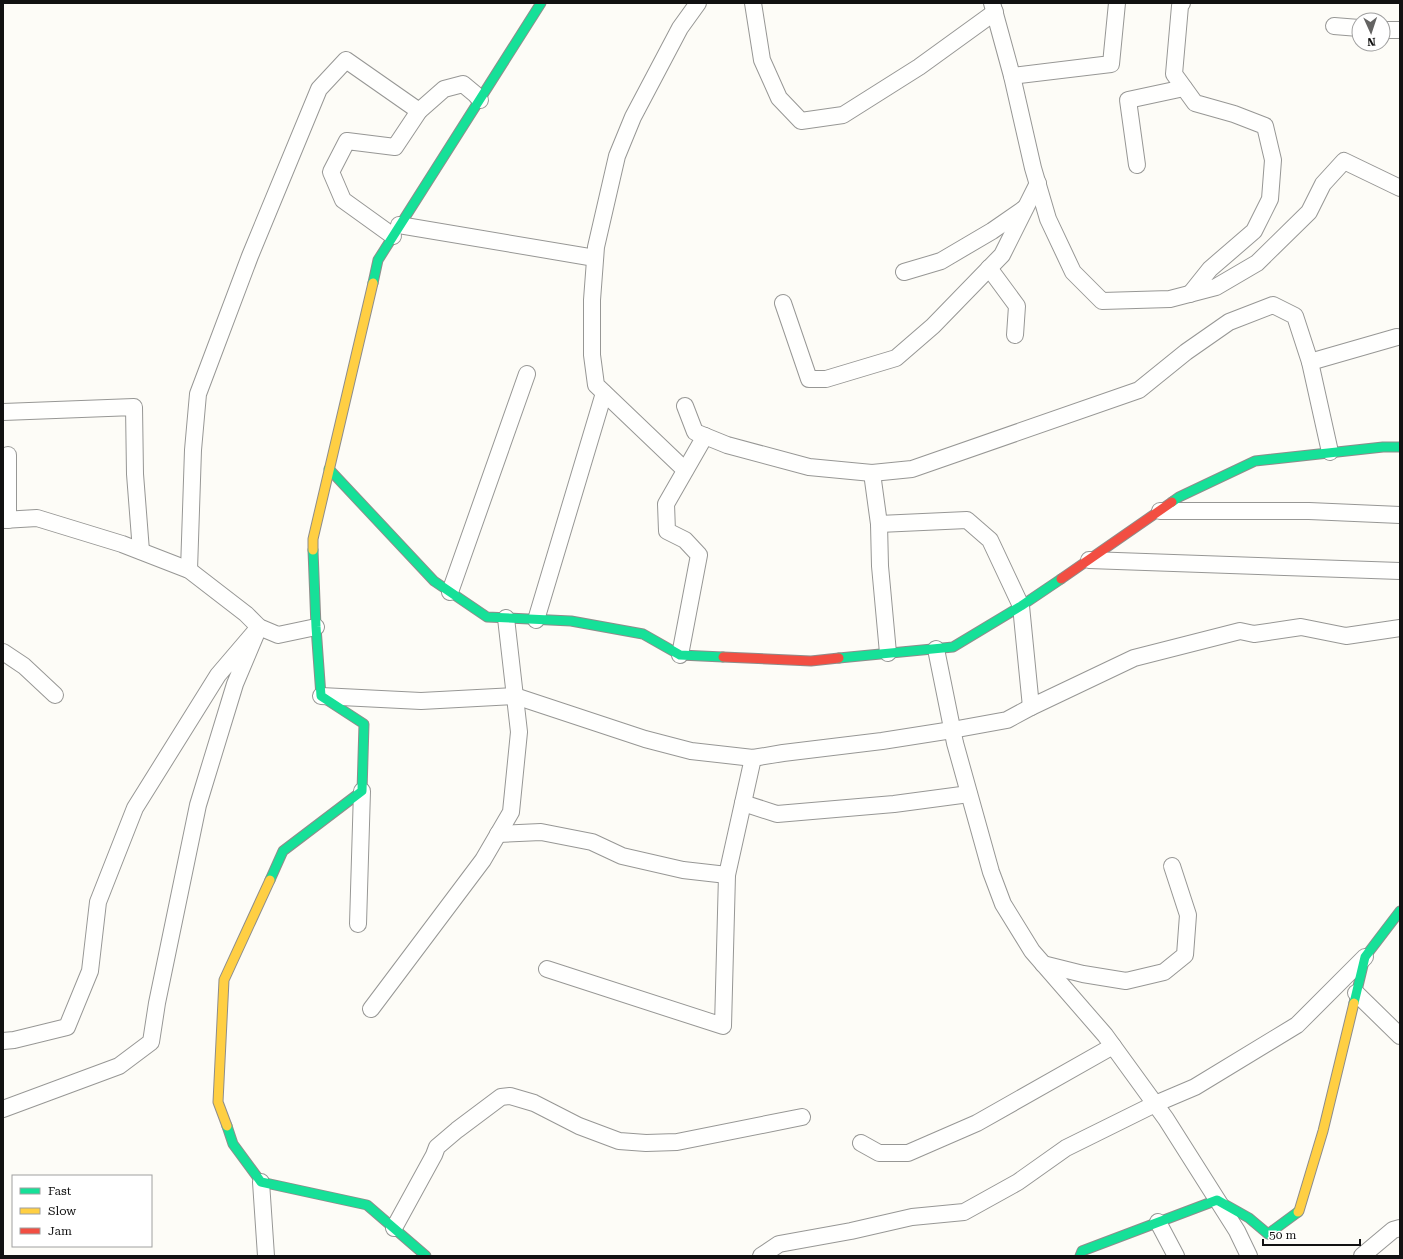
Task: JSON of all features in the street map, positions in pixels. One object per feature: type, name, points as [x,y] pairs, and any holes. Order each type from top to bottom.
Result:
[{"type":"street","points":[[321,696],[316,627],[313,539],[378,260],[541,3]]},
{"type":"street","points":[[685,470],[596,385],[592,355],[592,300],[596,247],[618,156],[630,123],[680,28],[698,3]]},
{"type":"street","points":[[753,3],[762,60],[779,98],[801,121],[843,115],[919,68],[993,8],[1012,76],[1048,219],[1073,272],[1102,301],[1170,299],[1216,287],[1257,263],[1309,212],[1323,184],[1344,161],[1400,188]]},
{"type":"street","points":[[1012,76],[1110,64],[1117,3]]},
{"type":"street","points":[[1182,3],[1180,6],[1174,74],[1195,103],[1234,114],[1266,126],[1274,160],[1270,199],[1254,231],[1210,268],[1190,294]]},
{"type":"street","points":[[1334,26],[1351,27]]},
{"type":"street","points":[[189,570],[193,450],[198,394],[250,256],[319,89],[346,60],[419,111]]},
{"type":"street","points":[[480,100],[463,84],[444,89],[419,111],[395,147],[348,141],[331,172],[343,200],[396,231],[595,258]]},
{"type":"street","points":[[1137,165],[1128,100],[1184,88]]},
{"type":"street","points":[[783,303],[809,379],[826,379],[896,358],[933,326],[1002,255],[1038,183]]},
{"type":"street","points":[[904,272],[941,261],[992,231],[1026,207]]},
{"type":"street","points":[[989,268],[1017,306],[1015,335]]},
{"type":"street","points":[[685,406],[695,432],[727,445],[809,467],[872,472],[912,469],[1139,390],[1186,352],[1229,322],[1273,305],[1295,316],[1310,362],[1330,452]]},
{"type":"street","points":[[1310,362],[1397,337]]},
{"type":"street","points":[[450,592],[527,374]]},
{"type":"street","points":[[536,620],[604,392]]},
{"type":"street","points":[[3,412],[134,407],[135,474],[141,551]]},
{"type":"street","points":[[680,655],[699,556],[685,540],[667,531],[666,504],[705,436]]},
{"type":"street","points":[[329,469],[434,581],[487,617],[571,621],[642,634],[680,655],[811,661],[953,647],[1021,606],[1179,497],[1255,461],[1330,452],[1383,447],[1400,447]]},
{"type":"street","points":[[8,455],[5,520],[37,518],[122,544],[189,570],[246,614],[259,627],[278,635],[316,627]]},
{"type":"street","points":[[872,472],[880,524],[880,566],[888,653]]},
{"type":"street","points":[[1160,511],[1309,511],[1400,515]]},
{"type":"street","points":[[880,524],[967,520],[990,540],[1021,606],[1031,708]]},
{"type":"street","points":[[1089,560],[1400,571]]},
{"type":"street","points":[[371,1009],[483,860],[511,812],[519,732],[506,618]]},
{"type":"street","points":[[3,1041],[14,1040],[67,1027],[90,971],[98,902],[135,808],[218,675],[259,627]]},
{"type":"street","points":[[3,1109],[118,1066],[151,1042],[157,1003],[198,805],[235,684],[259,627]]},
{"type":"street","points":[[321,696],[421,701],[515,696],[645,739],[691,752],[752,758],[882,741],[1007,720],[1134,658],[1240,631],[1254,634],[1302,627],[1346,636],[1400,628]]},
{"type":"street","points":[[936,649],[952,730],[991,872],[1003,904],[1032,951],[1105,1035],[1155,1104],[1237,1231],[1249,1256]]},
{"type":"street","points":[[3,652],[24,666],[55,695]]},
{"type":"street","points":[[321,696],[364,724],[358,924]]},
{"type":"street","points":[[547,969],[723,1026],[728,875],[752,758]]},
{"type":"street","points":[[266,1256],[261,1182],[233,1144],[218,1102],[224,980],[283,851],[362,791]]},
{"type":"street","points":[[743,803],[776,814],[894,804],[969,794]]},
{"type":"street","points":[[498,834],[541,832],[592,842],[622,856],[683,870],[728,875]]},
{"type":"street","points":[[1043,964],[1083,974],[1126,981],[1164,972],[1185,955],[1188,915],[1172,866]]},
{"type":"street","points":[[761,1256],[779,1244],[912,1217],[964,1212],[1018,1182],[1066,1148],[1195,1086],[1297,1025],[1365,957],[1400,911]]},
{"type":"street","points":[[1080,1256],[1082,1252],[1217,1200],[1249,1218],[1268,1234],[1299,1211],[1323,1132],[1365,957]]},
{"type":"street","points":[[1356,993],[1400,1036]]},
{"type":"street","points":[[861,1143],[879,1153],[908,1153],[977,1123],[1113,1046]]},
{"type":"street","points":[[394,1228],[437,1147],[501,1097],[510,1096],[534,1103],[579,1126],[619,1141],[646,1143],[677,1142],[802,1117]]},
{"type":"street","points":[[261,1182],[367,1205],[426,1256]]},
{"type":"street","points":[[1158,1222],[1176,1256]]},
{"type":"street","points":[[1362,1256],[1393,1230],[1400,1228]]},
{"type":"traffic: fast","points":[[373,283],[378,260],[541,3]]},
{"type":"traffic: fast","points":[[1172,502],[1179,497],[1255,461],[1383,447],[1400,447]]},
{"type":"traffic: fast","points":[[329,469],[434,581],[487,617],[571,621],[643,634],[680,655],[723,657]]},
{"type":"traffic: fast","points":[[270,880],[283,851],[362,791],[364,724],[321,696],[316,627],[313,550]]},
{"type":"traffic: fast","points":[[839,658],[953,647],[1021,606],[1061,579]]},
{"type":"traffic: fast","points":[[1354,1003],[1365,957],[1400,911]]},
{"type":"traffic: fast","points":[[227,1126],[233,1144],[261,1182],[367,1205],[426,1256]]},
{"type":"traffic: fast","points":[[1080,1256],[1082,1251],[1217,1200],[1249,1218],[1268,1234],[1298,1212]]},
{"type":"traffic: slow","points":[[313,550],[313,539],[373,283]]},
{"type":"traffic: slow","points":[[227,1126],[218,1102],[224,980],[270,880]]},
{"type":"traffic: slow","points":[[1298,1212],[1323,1131],[1354,1003]]},
{"type":"traffic: jam","points":[[1061,579],[1172,502]]},
{"type":"traffic: jam","points":[[723,657],[811,661],[839,658]]}]
